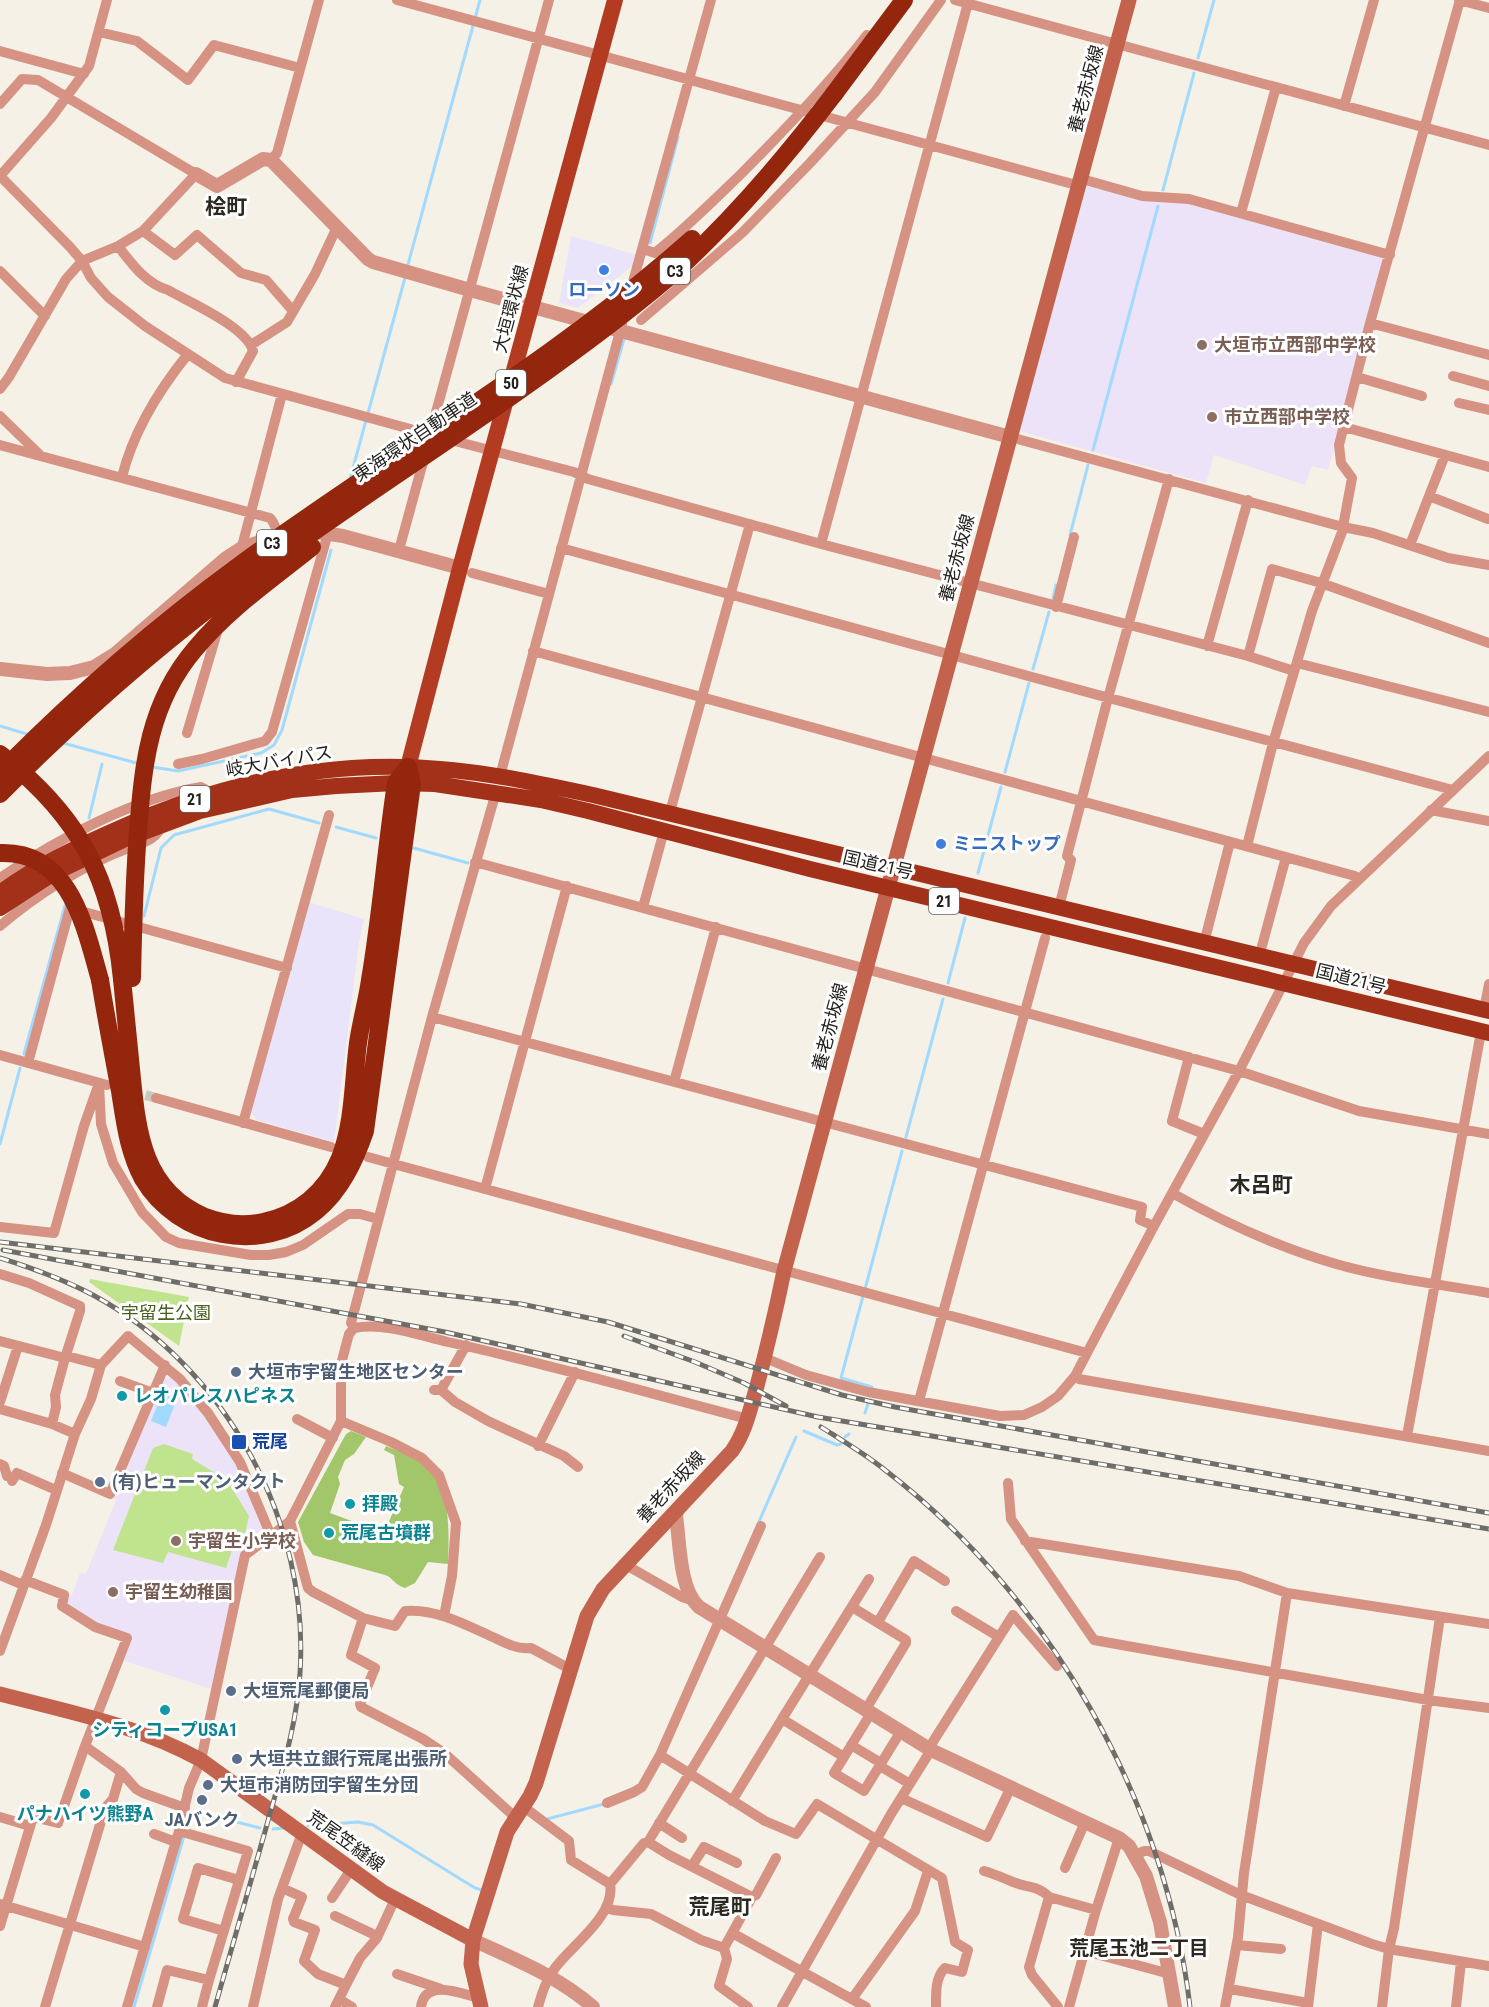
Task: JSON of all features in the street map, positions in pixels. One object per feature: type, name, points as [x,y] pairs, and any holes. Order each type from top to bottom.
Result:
[{"type":"highway","name":"東海環状自動車道","points":[[0,795],[90,708],[251,576],[486,416],[574,352],[675,271],[758,189],[800,140],[904,0]]},
{"type":"highway","name":"東海環状自動車道","points":[[0,773],[78,697],[135,648],[240,565],[559,346],[612,307],[708,224],[834,94]]},
{"type":"highway","points":[[116,979],[136,854],[146,751],[158,710],[180,669],[194,650],[231,612],[320,540],[486,416]]},
{"type":"highway","points":[[0,763],[36,727],[91,680],[135,648]]},
{"type":"highway","points":[[0,754],[44,791],[74,828],[101,881],[116,934],[116,979],[128,1102],[154,1173],[169,1193],[196,1213],[228,1223],[262,1223],[294,1212],[321,1190],[339,1160],[348,1128],[358,1042],[406,778]]},
{"type":"highway","points":[[0,768],[36,797],[51,814],[86,873],[100,911],[116,979],[128,1102]]},
{"type":"highway","name":"岐大バイパス","points":[[0,893],[46,864],[154,813],[246,784],[290,775],[341,769],[406,778]]},
{"type":"highway","name":"国道21号","points":[[406,778],[439,769],[498,784],[541,800],[888,888],[1284,982],[1485,1033]]},
{"type":"highway","name":"岐大バイパス","points":[[0,908],[52,874],[162,824],[200,811],[292,790],[406,778]]},
{"type":"highway","name":"国道21号","points":[[498,784],[543,784],[670,812],[894,868],[1058,901],[1204,943],[1487,1010]]},
{"type":"highway","points":[[0,853],[23,855],[36,860],[60,878],[116,979]]},
{"type":"main road","name":"大垣環状線","points":[[406,778],[466,570],[493,451],[615,0]]},
{"type":"main road","name":"養老赤坂線","points":[[480,2002],[471,1964],[473,1940],[507,1832],[536,1783],[570,1669],[594,1601],[732,1451],[741,1438],[765,1358],[784,1271],[1129,0]]},
{"type":"main road","name":"荒尾笠縫線","points":[[0,1694],[145,1733],[171,1743],[201,1760],[395,1899],[473,1940]]},
{"type":"street","points":[[107,0],[89,66],[67,97],[0,176],[82,261],[91,278],[108,297],[145,326],[225,378],[574,472],[821,544],[1056,607],[1248,656],[1489,712]]},
{"type":"street","points":[[271,160],[277,153],[319,0]]},
{"type":"street","points":[[397,0],[931,145],[1142,196],[1189,199],[1390,255]]},
{"type":"street","points":[[399,550],[549,0]]},
{"type":"street","points":[[354,1328],[351,1323],[392,1164],[711,0]]},
{"type":"street","points":[[643,249],[655,253],[676,237],[804,111],[833,78],[893,0]]},
{"type":"street","points":[[641,320],[705,267],[759,216],[875,92],[941,0]]},
{"type":"street","points":[[956,0],[1489,145]]},
{"type":"street","points":[[1344,106],[1374,0]]},
{"type":"street","points":[[1247,846],[1274,743],[1321,583],[1335,553],[1343,527],[1352,478],[1341,463],[1339,445],[1370,322],[1460,0],[1489,8]]},
{"type":"street","points":[[821,544],[968,3]]},
{"type":"street","points":[[99,32],[137,41],[188,80],[214,45],[300,68]]},
{"type":"street","points":[[0,51],[84,74]]},
{"type":"street","points":[[0,104],[22,79],[38,80],[217,186],[263,159],[271,160],[368,259],[416,276],[1343,527],[1373,533],[1448,558],[1489,565]]},
{"type":"street","points":[[1241,213],[1276,87]]},
{"type":"street","points":[[0,389],[66,279],[82,261],[118,246],[143,231],[196,174]]},
{"type":"street","points":[[251,345],[287,322],[315,274],[337,227]]},
{"type":"street","points":[[143,231],[175,255],[196,235],[241,273],[266,280],[293,311]]},
{"type":"street","points":[[676,237],[705,267]]},
{"type":"street","points":[[118,246],[132,265],[158,287],[168,290],[235,328],[251,345],[253,351],[236,382]]},
{"type":"street","points":[[0,271],[45,316]]},
{"type":"street","points":[[1370,322],[1489,355]]},
{"type":"street","points":[[122,477],[126,459],[147,415],[165,383],[188,354]]},
{"type":"street","points":[[1453,376],[1489,386]]},
{"type":"street","points":[[1357,377],[1422,396]]},
{"type":"street","points":[[187,733],[242,548],[282,394]]},
{"type":"street","points":[[1459,403],[1489,410]]},
{"type":"street","points":[[0,416],[42,456]]},
{"type":"street","points":[[1344,427],[1489,468]]},
{"type":"street","points":[[0,445],[270,518],[279,535]]},
{"type":"street","points":[[1410,545],[1445,455]]},
{"type":"street","points":[[1058,901],[1071,860],[1067,856],[1080,800],[1169,479]]},
{"type":"street","points":[[1429,496],[1488,519]]},
{"type":"street","points":[[1207,646],[1248,500]]},
{"type":"street","points":[[670,812],[750,524]]},
{"type":"street","points":[[0,669],[47,674],[70,673],[94,667],[115,654],[199,580],[242,548],[279,535],[310,531],[328,533],[399,550],[549,594]]},
{"type":"street","points":[[178,764],[265,741],[272,732],[328,533]]},
{"type":"street","points":[[1056,607],[1074,537]]},
{"type":"street","points":[[561,548],[952,653],[1107,698],[1453,790]]},
{"type":"street","points":[[1248,656],[1272,569],[1321,583],[1489,643]]},
{"type":"street","points":[[533,651],[1247,846],[1355,876],[1358,880]]},
{"type":"street","points":[[765,1358],[806,1375],[858,1389],[1000,1416],[1024,1414],[1042,1407],[1058,1396],[1075,1376],[1315,926],[1331,906],[1489,756]]},
{"type":"street","points":[[0,878],[35,854],[140,804],[186,789],[201,787],[213,794]]},
{"type":"street","points":[[1431,810],[1489,821]]},
{"type":"street","points":[[243,1123],[329,815]]},
{"type":"street","points":[[0,926],[77,873],[122,850],[151,840],[160,831],[162,824]]},
{"type":"street","points":[[643,907],[664,831]]},
{"type":"street","points":[[1204,943],[1230,842]]},
{"type":"street","points":[[1262,946],[1286,857]]},
{"type":"street","points":[[474,862],[1239,1071],[1359,1111],[1489,1134]]},
{"type":"street","points":[[485,1189],[567,886]]},
{"type":"street","points":[[28,1063],[70,908],[287,968]]},
{"type":"street","points":[[674,1082],[716,927]]},
{"type":"street","points":[[919,1401],[1045,938]]},
{"type":"street","points":[[1487,1010],[1489,984]]},
{"type":"street","points":[[432,1017],[1142,1207],[1140,1220],[1154,1226]]},
{"type":"street","points":[[1407,1436],[1462,1130],[1485,1033]]},
{"type":"street","points":[[0,1055],[103,1084]]},
{"type":"street","points":[[1189,1057],[1172,1120],[1204,1134]]},
{"type":"street","points":[[103,1084],[101,1124],[113,1163],[142,1212],[166,1237],[179,1243],[251,1255],[269,1255],[286,1252],[303,1245],[348,1214],[360,1214],[378,1219]]},
{"type":"street","points":[[0,1227],[54,1233],[84,1126],[103,1084]]},
{"type":"street","points":[[156,1098],[331,1146]]},
{"type":"street","points":[[368,1157],[1087,1353]]},
{"type":"street","points":[[1172,1193],[1223,1222],[1260,1238],[1336,1264],[1489,1293]]},
{"type":"street","points":[[0,1274],[29,1283],[80,1306],[55,1395],[56,1407],[52,1424]]},
{"type":"street","points":[[127,2007],[181,1835],[189,1788],[201,1760],[245,1556],[290,1521],[333,1438],[341,1421],[341,1365],[349,1334],[354,1328],[382,1327],[466,1346],[575,1372],[747,1419]]},
{"type":"street","points":[[0,1651],[46,1525],[75,1434],[91,1399],[98,1370],[128,1336],[180,1379],[208,1413],[240,1462],[271,1536]]},
{"type":"street","points":[[0,1341],[101,1365]]},
{"type":"street","points":[[0,1402],[18,1346]]},
{"type":"street","points":[[466,1346],[437,1390],[488,1421],[564,1456],[578,1467]]},
{"type":"street","points":[[62,1473],[110,1494],[165,1365]]},
{"type":"street","points":[[538,1446],[575,1372]]},
{"type":"street","points":[[1075,1376],[1079,1379],[1489,1451]]},
{"type":"street","points":[[120,1381],[153,1393]]},
{"type":"street","points":[[0,1408],[52,1424],[75,1434]]},
{"type":"street","points":[[297,1419],[333,1438]]},
{"type":"street","points":[[341,1421],[422,1458],[440,1475],[456,1523],[453,1576],[444,1616]]},
{"type":"street","points":[[0,1464],[4,1466],[10,1479],[17,1473],[56,1490]]},
{"type":"street","points":[[1008,1483],[1011,1520],[1094,1640],[1428,1700],[1489,1708]]},
{"type":"street","points":[[677,1510],[686,1588],[692,1600]]},
{"type":"street","points":[[290,1521],[308,1588],[313,1592],[363,1618],[395,1626],[405,1611],[444,1616],[504,1642],[531,1648],[570,1669]]},
{"type":"street","points":[[607,1803],[642,1787],[660,1755],[761,1526]]},
{"type":"street","points":[[1025,1541],[1239,1576],[1287,1593],[1489,1624]]},
{"type":"street","points":[[610,1884],[644,1843],[648,1842],[820,1557]]},
{"type":"street","points":[[878,1622],[914,1561],[945,1581]]},
{"type":"street","points":[[626,1565],[682,1597],[692,1600],[719,1620],[930,1749],[1119,1838],[1129,1846],[1146,1876],[1160,1922],[1175,2007]]},
{"type":"street","points":[[0,1575],[64,1595],[62,1606],[95,1627],[127,1638],[58,1823],[33,1818],[3,1905],[0,1926]]},
{"type":"street","points":[[732,1800],[869,1578]]},
{"type":"street","points":[[1225,2007],[1237,1945],[1241,1895],[1287,1593]]},
{"type":"street","points":[[852,1607],[906,1640],[906,1643],[834,1773],[864,1791],[901,1731]]},
{"type":"street","points":[[956,1611],[999,1637]]},
{"type":"street","points":[[782,2007],[876,1840],[1013,1615],[1057,1666]]},
{"type":"street","points":[[1382,2007],[1440,1617]]},
{"type":"street","points":[[363,1618],[351,1655],[375,1668],[360,1704],[362,1707],[423,1739],[444,1753],[519,1812],[528,1810],[569,1841],[572,1860],[610,1884],[612,1892],[607,1907],[589,1932],[549,1976],[538,2007]]},
{"type":"street","points":[[783,1719],[844,1757]]},
{"type":"street","points":[[851,1745],[910,1784]]},
{"type":"street","points":[[85,1746],[121,1772],[136,1789],[185,1808]]},
{"type":"street","points":[[660,1755],[765,1821],[796,1834],[817,1804],[942,1878],[955,1942],[968,1950],[962,1972],[945,1968],[941,1972],[937,1987],[936,2007]]},
{"type":"street","points":[[45,2007],[105,1808],[113,1799],[121,1772]]},
{"type":"street","points":[[901,1798],[987,1837],[1011,1787]]},
{"type":"street","points":[[0,1817],[30,1826]]},
{"type":"street","points":[[1065,1868],[1085,1822]]},
{"type":"street","points":[[659,1823],[682,1838]]},
{"type":"street","points":[[253,2007],[282,1888],[302,1833]]},
{"type":"street","points":[[154,1834],[181,1835],[248,1851],[202,2007]]},
{"type":"street","points":[[1069,2007],[1119,1838]]},
{"type":"street","points":[[648,1842],[669,1856],[752,1897]]},
{"type":"street","points":[[692,1866],[704,1847],[737,1863]]},
{"type":"street","points":[[1136,1855],[1149,1851],[1241,1895],[1389,1949],[1489,1966]]},
{"type":"street","points":[[724,1948],[776,1858]]},
{"type":"street","points":[[224,1931],[183,1919],[198,1868],[239,1880]]},
{"type":"street","points":[[332,1898],[352,1868]]},
{"type":"street","points":[[852,1999],[915,1911],[928,1871]]},
{"type":"street","points":[[984,1871],[1008,1878],[1014,1883],[1026,1884],[1044,1891],[1049,1897],[1096,1910]]},
{"type":"street","points":[[282,1888],[302,1897],[293,1919],[294,1922],[315,1930],[304,1961],[318,1974],[346,1985]]},
{"type":"street","points":[[1049,1897],[1029,1967],[1032,1975],[1058,2007]]},
{"type":"street","points":[[352,2007],[337,2003],[360,1958],[377,1936],[395,1899]]},
{"type":"street","points":[[3,1905],[145,1947]]},
{"type":"street","points":[[607,1907],[613,1910],[651,1914],[701,1940],[724,1948]]},
{"type":"street","points":[[335,1916],[377,1936]]},
{"type":"street","points":[[1230,1989],[1308,2005],[1318,1924]]},
{"type":"street","points":[[734,1934],[866,2007]]},
{"type":"street","points":[[473,1940],[549,1976],[581,1996],[593,2007]]},
{"type":"street","points":[[1237,1945],[1281,1949]]},
{"type":"street","points":[[724,1948],[727,1959],[719,1986],[748,2007]]},
{"type":"street","points":[[1085,1951],[1170,1974]]},
{"type":"street","points":[[1456,2007],[1461,1962]]},
{"type":"street","points":[[157,2007],[168,1970],[209,1980]]},
{"type":"street","points":[[397,1974],[480,2002]]},
{"type":"street","points":[[421,2007],[427,1994],[441,1989]]},
{"type":"shaded area","name":"大垣市立西部中学校","points":[[1087,185],[1188,203],[1382,257],[1384,260],[1328,470],[1312,466],[1305,485],[1214,455],[1206,483],[1019,431]]},
{"type":"shaded area","points":[[571,236],[637,255],[635,264],[578,308],[559,303]]},
{"type":"shaded area","points":[[309,902],[364,919],[359,942],[334,1142],[257,1120],[250,1111]]},
{"type":"shaded area","name":"宇留生小学校","points":[[172,1377],[207,1419],[235,1462],[264,1533],[242,1550],[211,1689],[122,1660],[129,1635],[94,1623],[65,1605],[69,1595],[72,1595],[80,1573],[86,1574],[116,1500],[113,1498],[162,1379]]},
{"type":"green space","name":"宇留生公園","points":[[90,1279],[189,1297],[179,1346],[89,1282]]},
{"type":"green space","points":[[351,1431],[366,1437],[354,1454],[345,1460],[338,1477],[340,1484],[330,1513],[384,1533],[404,1487],[399,1484],[394,1455],[384,1450],[386,1446],[421,1462],[431,1472],[443,1495],[448,1523],[448,1564],[428,1562],[415,1583],[405,1588],[385,1575],[313,1555],[304,1542],[298,1522],[346,1434]]},
{"type":"green space","points":[[164,1444],[193,1454],[192,1459],[227,1480],[249,1516],[244,1538],[233,1547],[226,1568],[168,1552],[163,1563],[113,1550],[153,1448]]},
{"type":"water","points":[[164,1388],[179,1394],[166,1427],[151,1421]]},
{"type":"waterway","points":[[407,268],[480,0]]},
{"type":"waterway","points":[[1198,58],[1214,0]]},
{"type":"waterway","points":[[1163,190],[1194,73]]},
{"type":"waterway","points":[[650,243],[678,137]]},
{"type":"waterway","points":[[1093,450],[1158,206]]},
{"type":"waterway","points":[[350,479],[406,274]]},
{"type":"waterway","points":[[611,384],[624,339]]},
{"type":"waterway","points":[[1070,535],[1088,465]]},
{"type":"waterway","points":[[152,767],[178,771],[261,753],[274,745],[282,730],[331,550]]},
{"type":"waterway","points":[[1053,598],[1056,585]]},
{"type":"waterway","points":[[1033,669],[1049,612]]},
{"type":"waterway","points":[[1005,772],[1029,683]]},
{"type":"waterway","points":[[0,726],[30,735]]},
{"type":"waterway","points":[[63,743],[140,764]]},
{"type":"waterway","points":[[89,818],[102,764]]},
{"type":"waterway","points":[[978,873],[1001,787]]},
{"type":"waterway","points":[[144,916],[161,848],[174,835],[269,809],[319,823]]},
{"type":"waterway","points":[[336,827],[376,838]]},
{"type":"waterway","points":[[410,847],[468,863]]},
{"type":"waterway","points":[[24,1054],[66,902]]},
{"type":"waterway","points":[[948,983],[965,918]]},
{"type":"waterway","points":[[906,1137],[943,999]]},
{"type":"waterway","points":[[0,1144],[20,1068]]},
{"type":"waterway","points":[[865,1289],[902,1151]]},
{"type":"waterway","points":[[863,1296],[841,1378],[872,1387]]},
{"type":"waterway","points":[[865,1413],[868,1404]]},
{"type":"waterway","points":[[804,1431],[837,1445],[841,1444]]},
{"type":"waterway","points":[[845,1437],[849,1434]]},
{"type":"waterway","points":[[758,1524],[796,1437]]},
{"type":"waterway","points":[[547,1819],[604,1804]]},
{"type":"waterway","points":[[186,1830],[188,1822],[201,1813],[260,1828]]},
{"type":"waterway","points":[[308,1826],[358,1822],[373,1825],[475,1888],[482,1890]]},
{"type":"waterway","points":[[273,1829],[284,1828]]},
{"type":"waterway","points":[[134,2007],[184,1836]]},
{"type":"tunnel","points":[[131,1091],[156,1098]]},
{"type":"railway","points":[[0,1242],[521,1304],[608,1322],[842,1395],[895,1407],[1489,1513]]},
{"type":"railway","points":[[3,1250],[445,1332],[818,1417],[1489,1529]]},
{"type":"railway","points":[[0,1258],[47,1274],[93,1295],[140,1326],[183,1363],[220,1406],[250,1454],[274,1506],[291,1560],[299,1616],[300,1673],[292,1732],[215,2007]]},
{"type":"railway","points":[[624,1336],[744,1383],[786,1406]]},
{"type":"railway","points":[[821,1427],[877,1464],[944,1521],[999,1578],[1048,1641],[1090,1708],[1126,1780],[1155,1854],[1177,1930],[1190,2007]]},
{"type":"place","name":"ローソン","points":[[604,270]]},
{"type":"place","name":"大垣市立西部中学校","points":[[1202,345]]},
{"type":"place","name":"市立西部中学校","points":[[1212,417]]},
{"type":"place","name":"ミニストップ","points":[[941,844]]},
{"type":"place","name":"大垣市宇留生地区センター","points":[[236,1372]]},
{"type":"place","name":"レオパレスハピネス","points":[[122,1396]]},
{"type":"place","name":"荒尾","points":[[239,1442]]},
{"type":"place","name":"(有)ヒューマンタクト","points":[[100,1482]]},
{"type":"place","name":"拝殿","points":[[350,1504]]},
{"type":"place","name":"荒尾古墳群","points":[[329,1533]]},
{"type":"place","name":"宇留生小学校","points":[[176,1541]]},
{"type":"place","name":"宇留生幼稚園","points":[[113,1592]]},
{"type":"place","name":"大垣荒尾郵便局","points":[[231,1691]]},
{"type":"place","name":"シティコープUSA1","points":[[165,1710]]},
{"type":"place","name":"大垣共立銀行荒尾出張所","points":[[237,1759]]},
{"type":"place","name":"大垣市消防団宇留生分団","points":[[208,1785]]},
{"type":"place","name":"パナハイツ熊野A","points":[[85,1794]]},
{"type":"place","name":"JAバンク","points":[[202,1800]]},
{"type":"district","name":"桧町","points":[[226,207]]},
{"type":"district","name":"木呂町","points":[[1261,1185]]},
{"type":"district","name":"荒尾町","points":[[720,1907]]},
{"type":"district","name":"荒尾玉池二丁目","points":[[1139,1948]]}]
